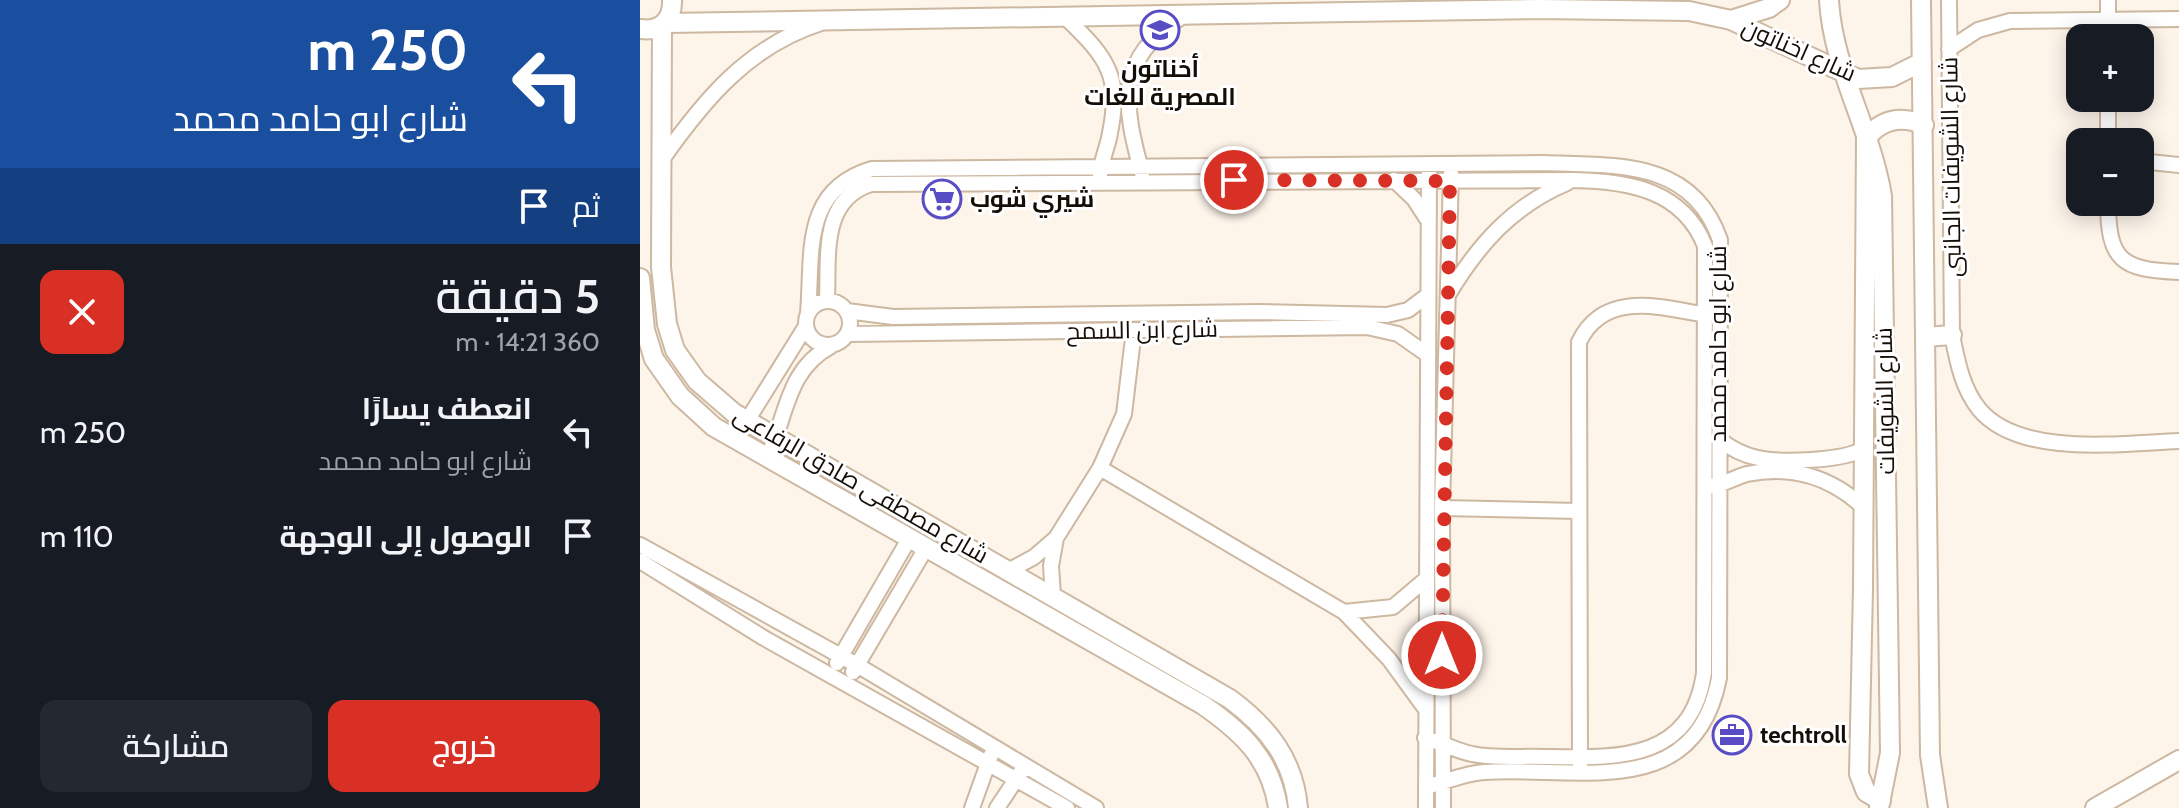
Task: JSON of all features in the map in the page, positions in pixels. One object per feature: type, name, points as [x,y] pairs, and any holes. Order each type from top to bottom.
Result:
[{"type":"main road","name":"شارع مصطفى صادق الرفاعى","points":[[672,0],[672,12],[664,24],[661,267],[670,337],[675,350],[709,395],[746,420],[1010,570],[1247,712],[1275,740],[1285,758],[1298,808]]},
{"type":"main road","points":[[1731,20],[1769,8],[1780,0]]},
{"type":"main road","name":"شارع الشويفات","points":[[1829,0],[1841,73],[1866,139],[1882,196],[1890,753],[1880,805]]},
{"type":"main road","name":"شارع الشويفات","points":[[1921,0],[1930,755],[1938,808]]},
{"type":"main road","name":"شارع اخناتون","points":[[640,29],[664,24],[833,20],[1626,9],[1689,11],[1731,20],[1841,73],[1875,80],[1907,71],[1922,62]]},
{"type":"main road","points":[[1880,805],[1866,792],[1859,774],[1866,139],[1877,127],[1892,120],[1908,120],[1924,125]]},
{"type":"main road","name":"شارع مصطفى صادق الرفاعى","points":[[640,278],[649,349],[663,375],[695,412],[735,440],[1203,705],[1233,726],[1262,759],[1278,808]]},
{"type":"main road","points":[[1925,337],[1952,335]]},
{"type":"main road","points":[[2095,808],[2179,760]]},
{"type":"street","name":"شارع الشويفات الجانبى","points":[[1949,0],[1952,335],[1960,375],[1979,410],[2002,427],[2037,441],[2084,445],[2179,441]]},
{"type":"street","points":[[2108,0],[2108,24]]},
{"type":"street","points":[[1145,181],[1129,127],[1129,79],[1141,52],[1163,29],[1183,16]]},
{"type":"street","points":[[1066,18],[1099,50],[1111,73],[1111,130],[1100,174]]},
{"type":"street","points":[[1949,49],[1978,30],[2010,21],[2179,19]]},
{"type":"street","points":[[661,161],[705,101],[735,70],[786,37],[833,20]]},
{"type":"street","points":[[2154,162],[2179,165]]},
{"type":"street","name":"شارع ابو حامد محمد","points":[[827,301],[833,218],[846,196],[858,188],[886,183],[1100,174],[1140,166],[1543,163],[1625,167],[1655,172],[1670,178],[1707,213],[1720,240],[1719,439],[1710,486]]},
{"type":"street","points":[[1443,808],[1442,508],[1451,164]]},
{"type":"street","points":[[1426,808],[1424,707],[1429,165]]},
{"type":"street","name":"شارع ابو حامد محمد","points":[[807,320],[818,213],[825,199],[844,180],[872,169],[1100,174],[1145,181],[1602,180],[1647,189],[1662,196],[1695,224],[1705,246],[1710,486],[1719,678],[1708,714],[1687,746],[1659,764],[1580,765],[1479,773],[1426,787]]},
{"type":"street","points":[[1394,180],[1414,199],[1429,222]]},
{"type":"street","points":[[1446,299],[1474,252],[1492,232],[1536,198],[1574,180]]},
{"type":"street","points":[[1695,224],[1707,213]]},
{"type":"street","points":[[2109,216],[2110,243],[2119,258],[2133,268],[2179,272]]},
{"type":"street","name":"شارع ابن السمح","points":[[847,311],[893,317],[1260,312],[1387,315],[1408,310],[1428,295]]},
{"type":"street","points":[[735,440],[816,305],[827,301],[838,303],[847,311],[851,322],[848,334],[814,357],[796,379],[767,458]]},
{"type":"street","points":[[1580,765],[1578,355],[1586,328],[1608,311],[1637,304],[1706,315]]},
{"type":"street","points":[[807,320],[815,341],[831,346]]},
{"type":"street","name":"شارع ابن السمح","points":[[848,334],[1367,327],[1398,334],[1428,355]]},
{"type":"street","points":[[1010,570],[1034,557],[1056,538],[1100,468],[1124,414],[1134,330]]},
{"type":"street","points":[[1719,439],[1746,455],[1766,459],[1849,455],[1863,449]]},
{"type":"street","points":[[1100,468],[1344,612],[1389,659],[1424,707]]},
{"type":"street","points":[[1710,486],[1758,473],[1805,475],[1834,483],[1863,507]]},
{"type":"street","points":[[1442,508],[1578,511]]},
{"type":"street","points":[[1053,596],[1051,566],[1056,538]]},
{"type":"street","points":[[830,674],[909,539]]},
{"type":"street","points":[[640,545],[711,588],[857,665],[1096,808]]},
{"type":"street","points":[[847,683],[926,548]]},
{"type":"street","points":[[640,561],[702,602],[1067,808]]},
{"type":"street","points":[[1344,612],[1393,607],[1426,579]]},
{"type":"street","points":[[702,602],[711,588]]},
{"type":"street","name":"شارع ابو حامد محمد","points":[[1425,738],[1472,754],[1580,765]]},
{"type":"street","points":[[972,808],[994,748]]},
{"type":"street","points":[[1507,756],[1508,772]]},
{"type":"street","points":[[997,808],[1025,765]]},
{"type":"place","name":"أخناتون المصرية للغات","points":[[1160,30]]},
{"type":"place","name":"شيري شوب","points":[[942,199]]},
{"type":"place","name":"techtroll","points":[[1732,735]]},
{"type":"route","points":[[1234,180],[1450,181],[1442,508],[1442,655]]}]
